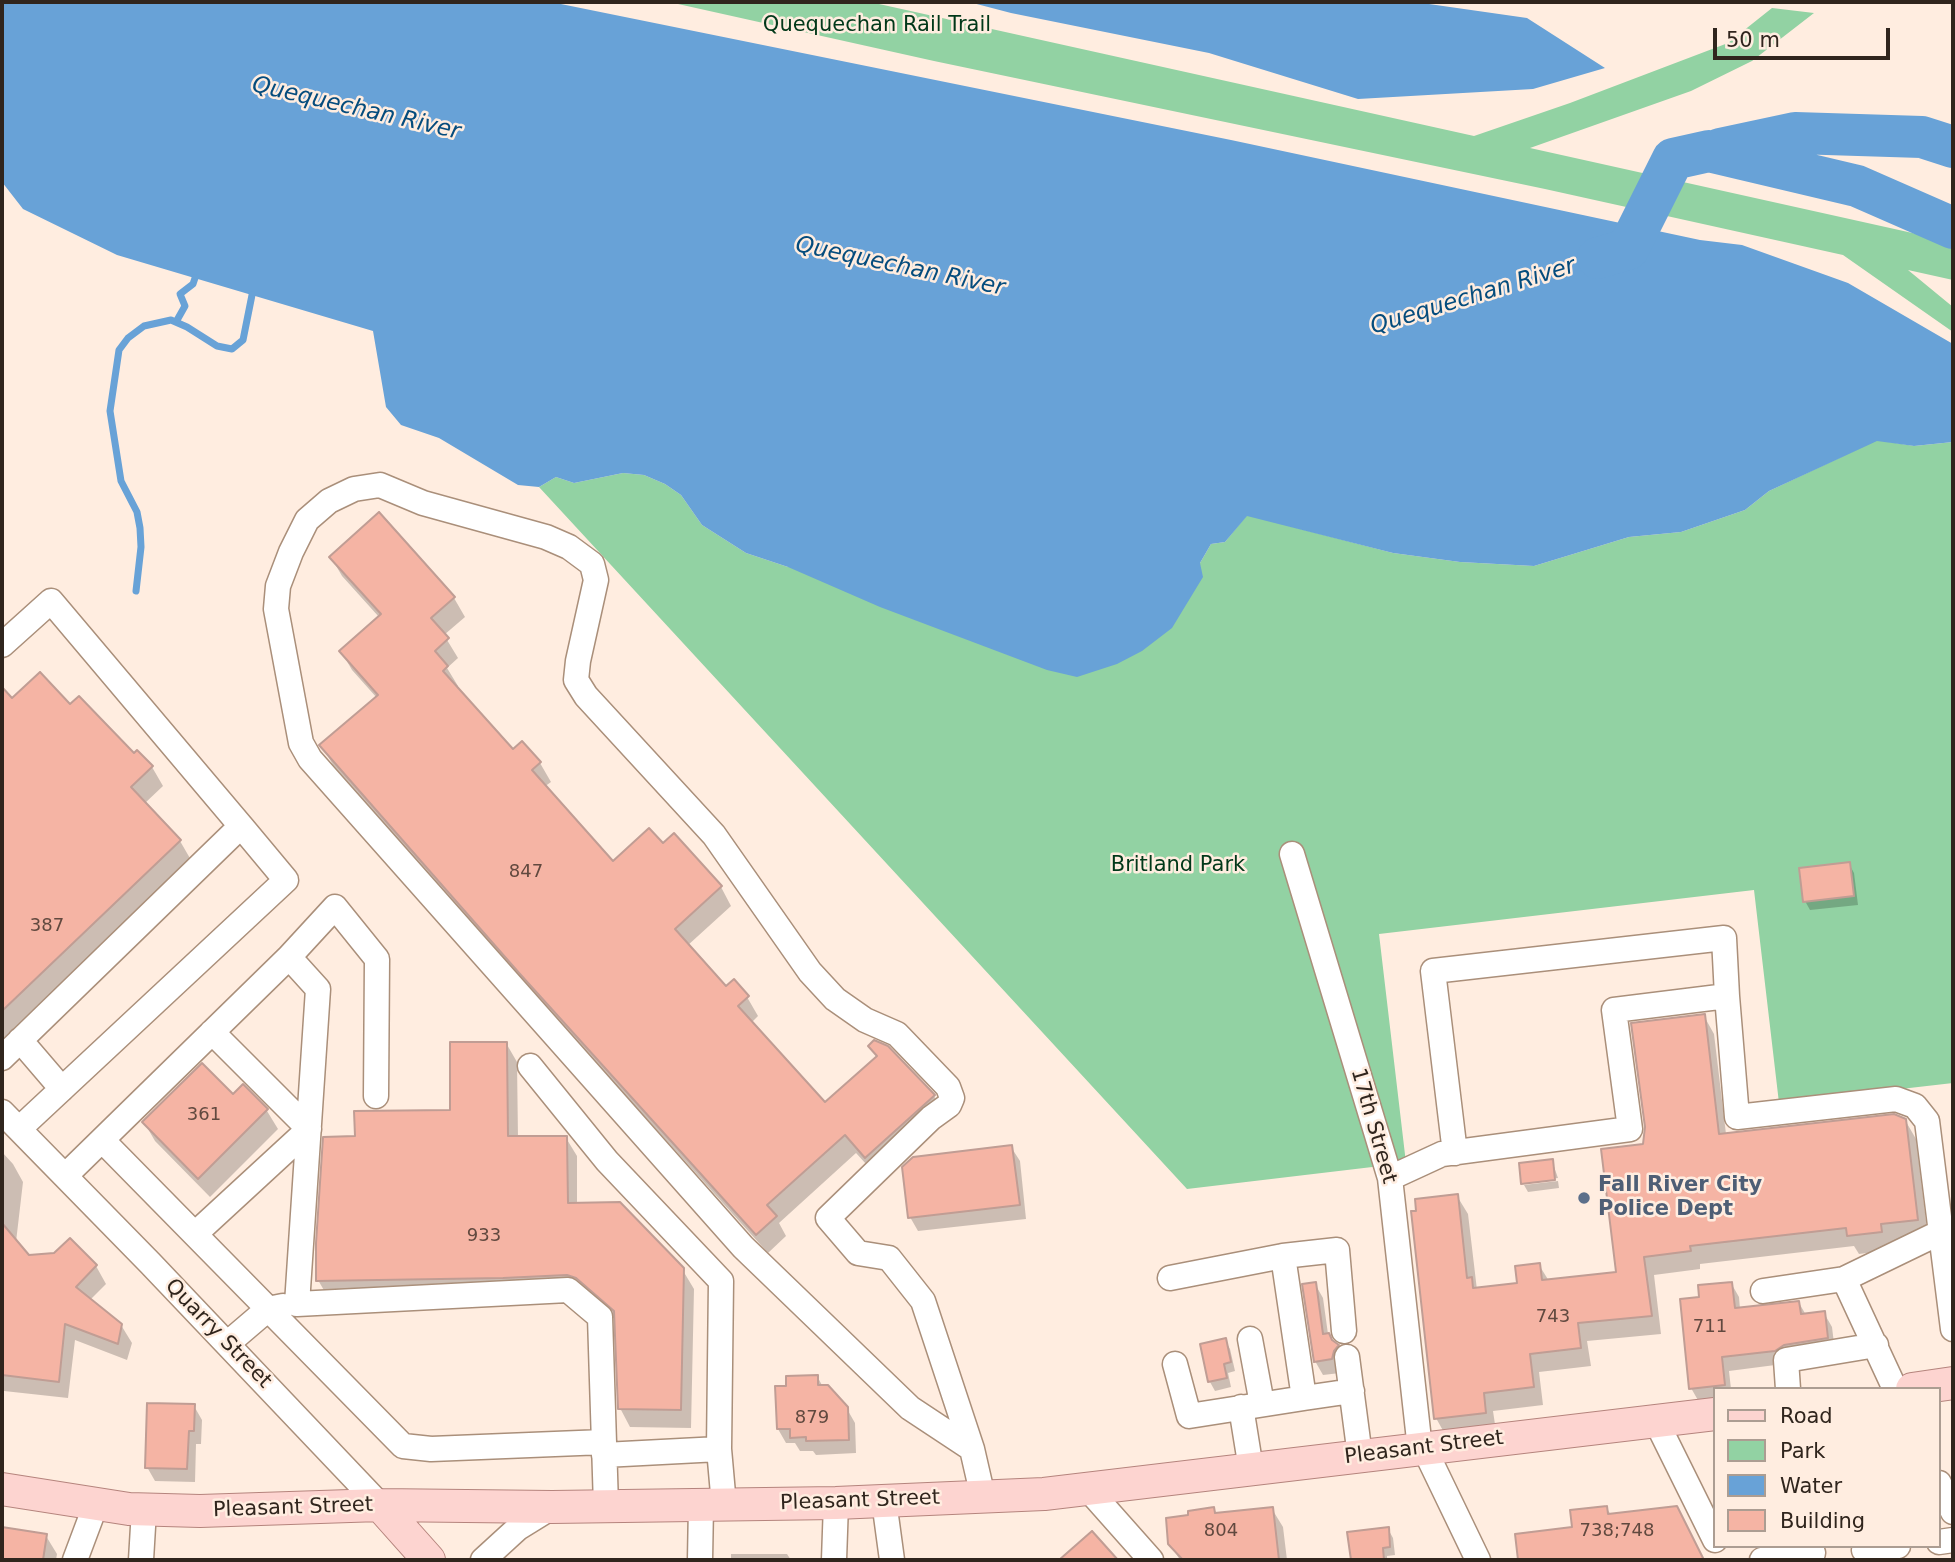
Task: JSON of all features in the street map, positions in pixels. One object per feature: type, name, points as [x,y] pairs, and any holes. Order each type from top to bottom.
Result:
[{"type":"main road","points":[[1926,1387],[1953,1383]]},
{"type":"main road","name":"Pleasant Street","points":[[2,1489],[144,1510],[200,1511],[380,1505],[552,1507],[836,1503],[983,1497],[1044,1494],[1714,1414]]},
{"type":"main road","name":"Quarry Street","points":[[380,1505],[429,1560]]},
{"type":"street","points":[[972,1449],[911,1408],[743,1247],[310,759],[301,743],[276,609],[278,586],[291,551],[307,520],[329,501],[354,488],[380,485],[423,503],[546,537],[569,547],[592,564],[596,580],[576,680],[581,688],[714,835],[810,972],[835,999],[865,1020],[897,1034],[947,1087],[952,1098],[949,1105],[931,1118],[828,1219],[858,1252],[889,1258],[923,1301],[972,1449],[983,1497]]},
{"type":"street","points":[[2,645],[51,601],[286,880],[62,1089],[10,1121]]},
{"type":"street","points":[[2,1058],[241,826]]},
{"type":"street","name":"17th Street","points":[[1292,854],[1390,1178],[1422,1449],[1478,1560]]},
{"type":"street","points":[[65,1176],[289,957],[335,907],[377,959],[376,1096]]},
{"type":"street","points":[[1455,1153],[1433,971],[1724,937],[1737,1117],[1896,1099],[1915,1106],[1927,1121],[1953,1329]]},
{"type":"street","points":[[289,957],[318,989],[298,1304]]},
{"type":"street","points":[[1390,1178],[1442,1154],[1630,1129],[1615,1010],[1727,996]]},
{"type":"street","points":[[212,1032],[309,1129]]},
{"type":"street","points":[[20,1040],[62,1089]]},
{"type":"street","points":[[530,1066],[607,1161],[721,1281],[719,1449],[713,1505],[700,1560]]},
{"type":"street","name":"Quarry Street","points":[[10,1121],[380,1505]]},
{"type":"street","points":[[195,1234],[309,1129]]},
{"type":"street","points":[[102,1140],[402,1446],[431,1450],[719,1449]]},
{"type":"street","points":[[1763,1291],[1844,1279],[1941,1232]]},
{"type":"street","points":[[1170,1278],[1283,1256],[1337,1250],[1344,1331]]},
{"type":"street","points":[[1283,1256],[1304,1398]]},
{"type":"street","points":[[1844,1279],[1894,1387]]},
{"type":"street","points":[[227,1344],[268,1309],[298,1304],[568,1290],[600,1317],[606,1506]]},
{"type":"street","points":[[1250,1339],[1251,1469]]},
{"type":"street","points":[[1788,1387],[1786,1360],[1876,1345]]},
{"type":"street","points":[[1347,1357],[1360,1456]]},
{"type":"street","points":[[1175,1364],[1189,1416],[1352,1391]]},
{"type":"street","points":[[1656,1421],[1714,1538]]},
{"type":"street","points":[[1941,1487],[1953,1512]]},
{"type":"street","points":[[1088,1489],[1151,1560]]},
{"type":"street","points":[[884,1501],[892,1560]]},
{"type":"street","points":[[834,1560],[836,1503]]},
{"type":"street","points":[[75,1560],[96,1504]]},
{"type":"street","points":[[483,1560],[517,1528],[552,1507]]},
{"type":"street","points":[[141,1560],[144,1510]]},
{"type":"street","points":[[1864,1550],[1881,1548]]},
{"type":"street","points":[[1762,1560],[1812,1553]]},
{"type":"green space","name":"Quequechan Rail Trail","points":[[669,2],[870,2],[1474,136],[1728,43],[1772,8],[1814,13],[1752,61],[1691,91],[1530,148],[1953,242],[1953,280],[1908,270],[1953,307],[1953,332],[1843,255]]},
{"type":"green space","name":"Britland Park","points":[[1877,440],[1914,446],[1953,442],[1953,1083],[1779,1103],[1754,890],[1379,934],[1406,1163],[1187,1189],[539,487],[556,477],[574,483],[623,473],[644,475],[681,495],[702,525],[746,553],[788,567],[1200,563],[1211,544],[1225,542],[1247,515],[1393,553],[1460,562],[1534,566],[1629,537],[1681,532],[1745,510],[1769,491]]},
{"type":"water","points":[[2,2],[551,2],[1231,140],[1700,240],[1742,245],[1848,283],[1953,344],[1953,442],[1914,446],[1877,441],[1769,491],[1745,510],[1681,532],[1629,537],[1534,566],[1460,562],[1393,553],[1247,516],[1225,542],[1211,544],[1200,563],[1203,577],[1172,628],[1142,651],[1117,664],[1077,677],[1047,670],[880,607],[788,567],[746,553],[702,525],[681,495],[644,475],[623,473],[574,483],[556,477],[539,487],[518,485],[439,438],[401,425],[386,407],[373,331],[117,255],[23,209],[2,182]]},
{"type":"water","points":[[969,2],[1415,2],[1527,18],[1605,68],[1533,89],[1358,99],[1209,53]]},
{"type":"building","points":[[379,512],[455,597],[431,618],[449,638],[435,651],[448,666],[443,671],[513,749],[522,741],[541,762],[532,770],[613,861],[649,828],[663,843],[674,833],[722,886],[675,929],[726,986],[734,979],[749,996],[738,1006],[825,1102],[877,1056],[868,1046],[874,1040],[888,1046],[935,1095],[865,1158],[845,1135],[767,1205],[777,1216],[756,1235],[520,974],[319,745],[378,695],[339,651],[381,614],[329,557]]},
{"type":"building","points":[[40,672],[70,704],[79,696],[134,753],[137,750],[153,766],[131,787],[181,840],[2,1011],[2,687],[12,698]]},
{"type":"building","points":[[1850,862],[1854,896],[1803,902],[1799,868]]},
{"type":"building","points":[[1705,1014],[1719,1134],[1894,1114],[1906,1119],[1918,1220],[1881,1224],[1882,1232],[1847,1236],[1846,1228],[1690,1246],[1691,1251],[1644,1257],[1652,1316],[1578,1323],[1581,1348],[1530,1354],[1534,1387],[1484,1393],[1486,1413],[1434,1419],[1411,1211],[1416,1211],[1415,1199],[1458,1194],[1467,1278],[1472,1277],[1473,1288],[1517,1283],[1515,1266],[1540,1263],[1542,1280],[1616,1272],[1601,1149],[1643,1144],[1645,1127],[1631,1023]]},
{"type":"building","points":[[450,1042],[507,1042],[508,1136],[567,1136],[568,1203],[620,1202],[684,1268],[681,1410],[618,1409],[614,1311],[576,1278],[567,1275],[316,1281],[323,1137],[355,1136],[354,1111],[450,1110]]},
{"type":"building","points":[[202,1063],[233,1094],[243,1084],[268,1109],[198,1179],[142,1122]]},
{"type":"building","points":[[1012,1145],[1020,1205],[908,1218],[902,1167],[913,1157]]},
{"type":"building","points":[[1553,1159],[1555,1180],[1521,1184],[1519,1163]]},
{"type":"building","points":[[2,1223],[29,1255],[54,1253],[70,1238],[97,1265],[76,1287],[122,1324],[118,1344],[65,1324],[59,1382],[2,1375]]},
{"type":"building","points":[[1316,1282],[1323,1334],[1329,1333],[1332,1340],[1339,1345],[1332,1359],[1314,1362],[1302,1284]]},
{"type":"building","points":[[1732,1282],[1735,1308],[1799,1301],[1801,1314],[1825,1311],[1828,1338],[1784,1345],[1775,1351],[1722,1357],[1725,1385],[1689,1389],[1680,1299],[1699,1297],[1698,1285]]},
{"type":"building","points":[[1226,1338],[1231,1362],[1224,1364],[1227,1378],[1208,1382],[1200,1344]]},
{"type":"building","points":[[818,1375],[818,1385],[828,1385],[848,1407],[849,1440],[806,1441],[806,1437],[790,1438],[790,1429],[777,1429],[775,1386],[786,1386],[786,1376]]},
{"type":"building","points":[[147,1403],[195,1404],[194,1431],[189,1431],[187,1469],[145,1468]]},
{"type":"building","points":[[1607,1506],[1608,1514],[1677,1506],[1704,1560],[1518,1560],[1515,1534],[1572,1527],[1570,1510]]},
{"type":"building","points":[[1214,1507],[1215,1513],[1273,1507],[1279,1560],[1183,1560],[1168,1544],[1166,1518]]},
{"type":"building","points":[[2,1527],[47,1534],[43,1560],[2,1560]]},
{"type":"building","points":[[1389,1527],[1390,1547],[1383,1548],[1384,1560],[1351,1560],[1347,1532]]},
{"type":"building","points":[[1092,1531],[1118,1560],[1059,1560]]},
{"type":"waterway","name":"Quequechan River","points":[[1720,149],[1795,133],[1922,137],[1953,147]]},
{"type":"waterway","name":"Quequechan River","points":[[1598,258],[1628,249],[1673,159],[1709,151],[1857,186],[1953,228]]},
{"type":"waterway","points":[[176,322],[185,306],[180,294],[193,284],[195,278]]},
{"type":"waterway","points":[[136,591],[141,547],[140,528],[137,512],[121,481],[110,411],[119,350],[128,338],[144,326],[171,320],[217,346],[232,349],[243,340],[252,295]]},
{"type":"place","name":"Fall River City Police Dept","points":[[1584,1198]]}]
